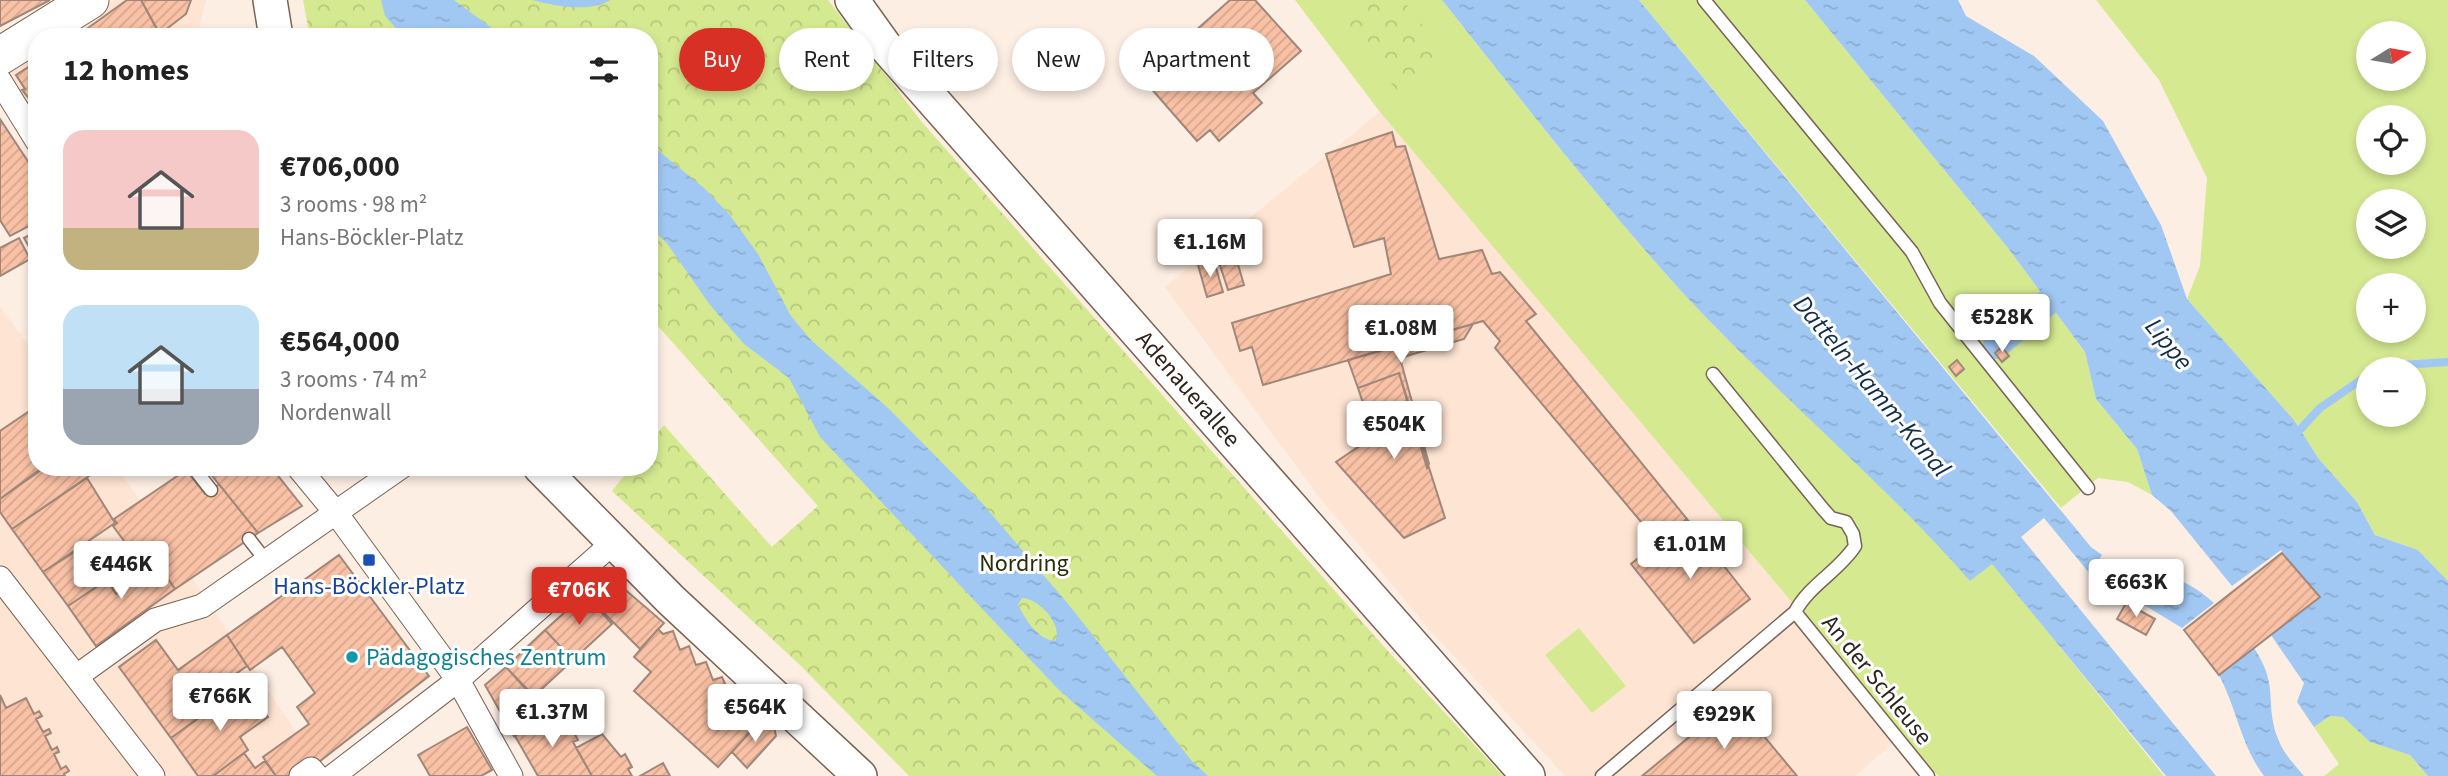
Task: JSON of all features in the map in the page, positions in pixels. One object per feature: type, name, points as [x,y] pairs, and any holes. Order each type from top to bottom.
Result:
[{"type":"main road","points":[[44,28],[90,0]]},
{"type":"main road","points":[[270,0],[275,28]]},
{"type":"main road","name":"Adenauerallee","points":[[852,0],[885,46],[1528,776]]},
{"type":"main road","points":[[0,55],[28,38]]},
{"type":"main road","points":[[549,476],[671,600],[860,776]]},
{"type":"street","points":[[0,81],[28,126]]},
{"type":"street","points":[[305,476],[336,513],[458,680],[512,776]]},
{"type":"street","points":[[77,676],[156,620],[202,606],[388,476]]},
{"type":"street","points":[[333,776],[458,680],[614,542]]},
{"type":"street","points":[[0,578],[153,776]]},
{"type":"street","points":[[301,776],[311,769],[317,776]]},
{"type":"lane","points":[[1704,0],[1912,252],[1940,303],[2088,488]]},
{"type":"lane","points":[[1713,373],[1823,509],[1831,518],[1846,522],[1853,534],[1855,546],[1849,556],[1801,600],[1794,612]]},
{"type":"lane","points":[[200,476],[211,490]]},
{"type":"lane","points":[[249,539],[266,561]]},
{"type":"lane","name":"An der Schleuse","points":[[1602,776],[1794,612],[1928,776]]},
{"type":"shaded area","points":[[114,0],[206,0],[199,28],[70,28]]},
{"type":"shaded area","points":[[28,55],[28,105],[5,69]]},
{"type":"shaded area","points":[[1380,112],[1903,734],[1855,776],[1565,776],[1429,629],[1319,497],[1165,287]]},
{"type":"shaded area","points":[[0,307],[28,344],[28,476],[123,476],[326,776],[0,776]]},
{"type":"green space","name":"Nordring","points":[[303,0],[828,0],[850,28],[779,28],[779,91],[874,91],[874,60],[888,78],[888,91],[898,91],[921,121],[1387,650],[1503,776],[909,776],[800,665],[612,491],[624,476],[658,476],[658,433],[664,425],[772,547],[818,506],[658,326],[658,28],[308,28]]},
{"type":"green space","points":[[1295,0],[1442,0],[1589,184],[1681,291],[1752,364],[1900,505],[1970,580],[1992,563],[2164,776],[1938,776],[1380,112]]},
{"type":"green space","points":[[1366,0],[1403,0],[1449,59],[1403,98],[1341,22]]},
{"type":"green space","points":[[1639,0],[1805,0],[2008,248],[2085,352],[2096,399],[2137,449],[2152,495],[2128,482],[2098,478],[2061,508]]},
{"type":"green space","points":[[2096,0],[2448,0],[2448,581],[2418,550],[2375,535],[2357,502],[2319,459],[2294,420],[2187,299],[2200,266],[2207,178],[2159,80]]},
{"type":"green space","points":[[1579,628],[1626,686],[1592,713],[1545,655]]},
{"type":"green space","points":[[2330,716],[2343,717],[2370,742],[2410,755],[2428,776],[2324,776],[2339,764],[2314,727]]},
{"type":"water","points":[[381,0],[454,0],[492,28],[396,28],[385,16]]},
{"type":"water","points":[[532,0],[611,0],[582,7]]},
{"type":"water","name":"Datteln-Hamm-Kanal","points":[[1442,0],[1639,0],[2091,547],[2102,555],[2090,574],[2044,518],[2021,537],[2216,776],[2166,776],[1992,564],[1970,581],[1900,506],[1716,328],[1619,220]]},
{"type":"water","name":"Lippe","points":[[1805,0],[1958,0],[1966,16],[2034,56],[2103,121],[2161,225],[2187,299],[2294,420],[2319,459],[2357,502],[2375,535],[2418,550],[2448,581],[2448,776],[2428,776],[2410,755],[2370,742],[2343,717],[2330,716],[2314,727],[2297,702],[2304,683],[2271,635],[2320,598],[2281,550],[2232,586],[2171,511],[2152,495],[2137,449],[2096,399],[2085,352],[2008,248]]},
{"type":"water","points":[[658,150],[704,188],[729,214],[758,254],[791,316],[811,340],[888,408],[982,503],[1069,605],[1191,760],[1208,776],[1157,776],[1058,689],[820,437],[789,378],[744,344],[710,305],[666,242],[658,235]],"holes":[[[1022,598],[1035,602],[1053,620],[1057,635],[1055,641],[1037,633],[1018,605]]]},
{"type":"water","points":[[2113,561],[2180,580],[2214,603],[2182,628],[2103,580]]},
{"type":"water","points":[[2254,648],[2267,674],[2278,739],[2304,776],[2264,776],[2244,740],[2219,675]]},
{"type":"building","points":[[0,0],[50,0],[0,26]]},
{"type":"building","points":[[127,0],[141,0],[156,28],[88,28]]},
{"type":"building","points":[[141,0],[191,0],[186,14],[168,28],[157,28]]},
{"type":"building","points":[[1230,0],[1255,0],[1301,51],[1274,75],[1274,28],[1198,28]]},
{"type":"building","points":[[28,67],[28,97],[22,90],[25,89],[16,75]]},
{"type":"building","points":[[1153,91],[1255,91],[1253,93],[1262,103],[1219,141],[1210,130],[1197,141]]},
{"type":"building","points":[[0,119],[28,161],[28,227],[10,236],[0,220]]},
{"type":"building","points":[[1392,132],[1396,147],[1405,146],[1439,259],[1482,250],[1492,274],[1500,272],[1536,314],[1526,321],[1687,519],[1658,542],[1495,348],[1500,341],[1483,321],[1263,385],[1252,347],[1240,351],[1232,323],[1391,274],[1384,238],[1354,247],[1326,154]]},
{"type":"building","points":[[19,238],[28,260],[0,276],[0,248]]},
{"type":"building","points":[[1235,254],[1244,285],[1228,290],[1218,259]]},
{"type":"building","points":[[1214,261],[1223,292],[1207,297],[1198,265]]},
{"type":"building","points":[[1473,324],[1464,339],[1400,358],[1429,464],[1427,468],[1399,373],[1358,388],[1348,360]]},
{"type":"building","points":[[2002,347],[2009,356],[2002,362],[1995,353]]},
{"type":"building","points":[[1957,360],[1964,369],[1956,376],[1949,367]]},
{"type":"building","points":[[1399,373],[1445,518],[1404,538],[1336,462],[1374,436],[1358,388]]},
{"type":"building","points":[[28,412],[28,476],[33,476],[0,499],[0,431]]},
{"type":"building","points":[[31,476],[89,476],[12,529],[0,512],[0,499]]},
{"type":"building","points":[[177,476],[191,476],[205,494],[219,484],[258,533],[175,589],[150,552],[138,560],[113,526],[117,523],[114,519]]},
{"type":"building","points":[[212,476],[278,476],[302,506],[258,533]]},
{"type":"building","points":[[87,478],[115,523],[43,572],[12,529]]},
{"type":"building","points":[[1687,519],[1750,599],[1694,643],[1631,564]]},
{"type":"building","points":[[83,547],[107,580],[68,606],[43,572]]},
{"type":"building","points":[[150,552],[175,589],[96,646],[68,606],[107,580],[116,594],[140,578],[131,565]]},
{"type":"building","points":[[2282,553],[2320,597],[2219,675],[2184,630]]},
{"type":"building","name":"Pädagogisches Zentrum","points":[[339,555],[429,676],[301,776],[276,776],[263,757],[309,724],[297,707],[315,693],[282,647],[250,670],[227,635]]},
{"type":"building","points":[[607,574],[664,623],[640,649],[585,594]]},
{"type":"building","points":[[585,594],[612,624],[573,660],[545,630]]},
{"type":"building","points":[[2126,603],[2155,619],[2146,635],[2117,619]]},
{"type":"building","points":[[658,629],[663,634],[673,631],[680,650],[689,646],[696,665],[706,662],[713,680],[722,677],[730,695],[739,692],[747,711],[756,707],[760,721],[718,767],[634,691],[651,672],[634,657]]},
{"type":"building","points":[[545,630],[573,660],[533,697],[506,667]]},
{"type":"building","points":[[227,635],[247,666],[230,678],[239,689],[171,738],[119,667],[156,640],[178,670]]},
{"type":"building","points":[[506,667],[534,696],[545,716],[514,736],[485,685]]},
{"type":"building","points":[[245,685],[268,717],[240,737],[248,750],[213,776],[198,776],[171,738]]},
{"type":"building","points":[[0,695],[6,708],[26,698],[34,714],[39,711],[42,716],[36,719],[43,732],[49,729],[51,733],[45,736],[52,750],[57,747],[59,752],[54,754],[61,769],[66,766],[69,771],[65,776],[0,776]]},
{"type":"building","points":[[1734,700],[1797,776],[1642,776]]},
{"type":"building","points":[[548,713],[557,727],[568,722],[578,740],[573,742],[592,776],[538,776],[515,736]]},
{"type":"building","points":[[759,722],[763,726],[773,723],[776,736],[747,768],[732,752]]},
{"type":"building","points":[[467,727],[492,770],[481,776],[430,776],[418,755]]},
{"type":"building","points":[[602,734],[621,757],[625,754],[632,767],[628,769],[632,776],[592,776],[576,748]]},
{"type":"building","points":[[244,753],[255,768],[265,761],[276,776],[213,776]]},
{"type":"building","points":[[663,763],[670,776],[640,776]]},
{"type":"waterway","points":[[1996,346],[2048,302]]},
{"type":"waterway","points":[[2426,363],[2448,362]]},
{"type":"waterway","points":[[2295,435],[2320,408],[2356,383]]},
{"type":"place","name":"Hans-Böckler-Platz","points":[[369,560]]},
{"type":"place","name":"Pädagogisches Zentrum","points":[[352,657]]}]
